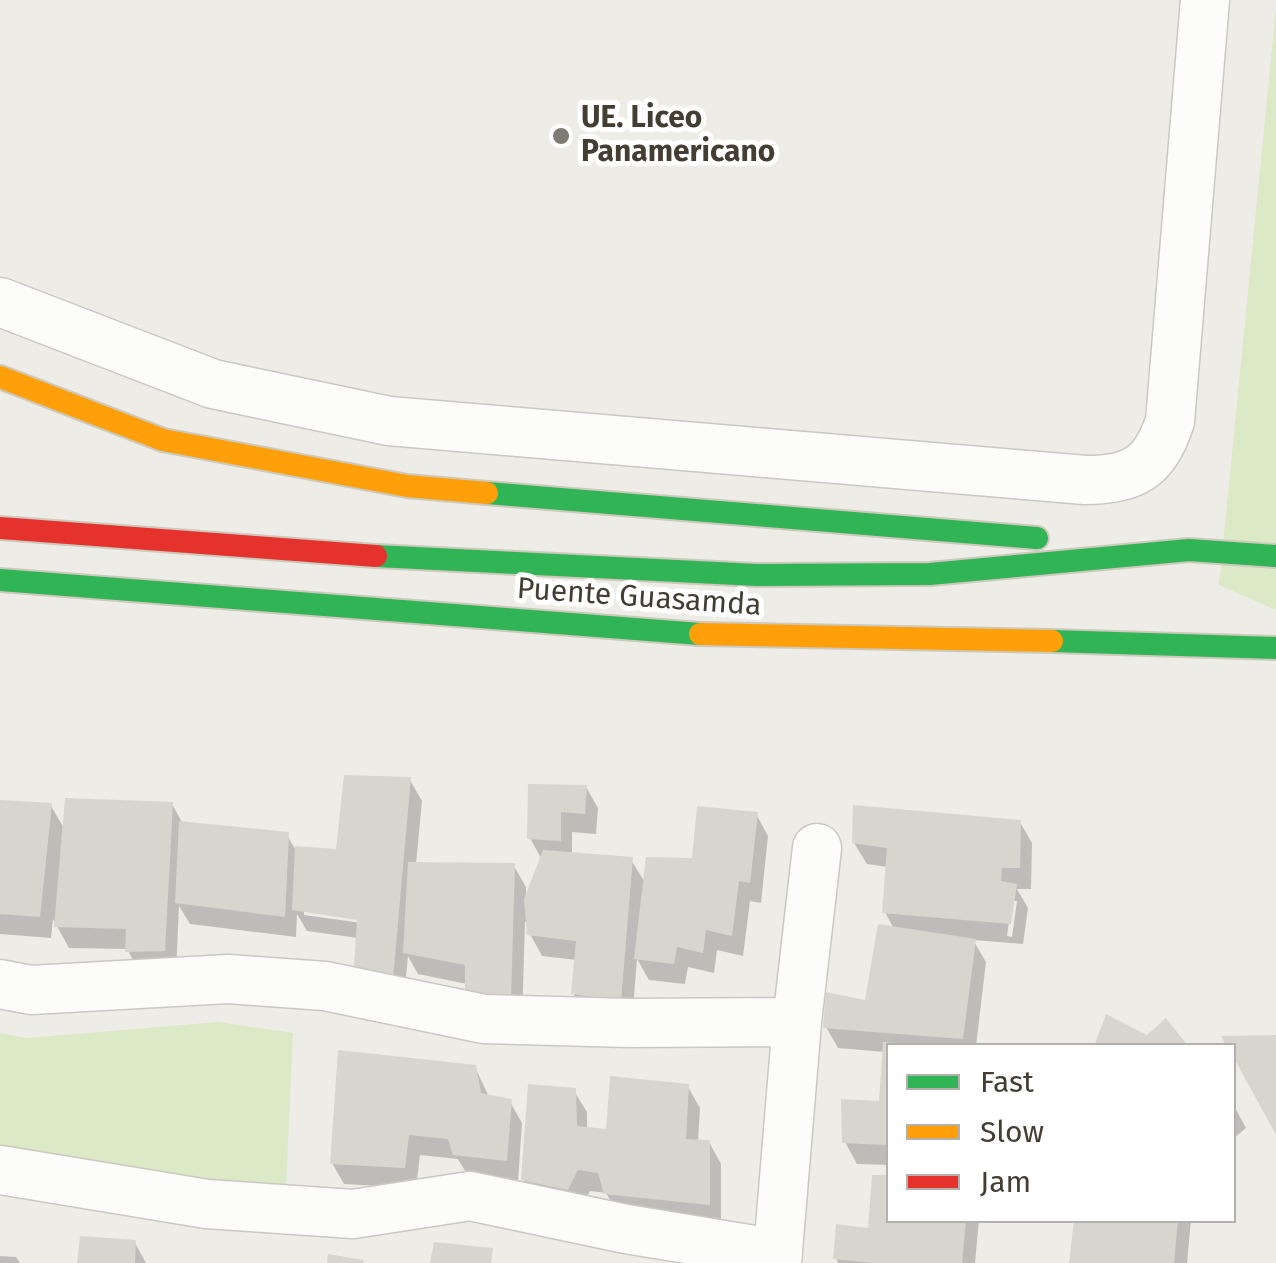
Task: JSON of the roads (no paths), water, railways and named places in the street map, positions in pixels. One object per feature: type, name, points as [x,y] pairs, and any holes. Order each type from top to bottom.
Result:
[{"type":"main road","name":"Puente Guasamda","points":[[0,376],[164,440],[406,486],[1276,556]]},
{"type":"main road","name":"Puente Guasamda","points":[[0,528],[332,554],[757,575],[930,574],[1189,550]]},
{"type":"main road","name":"Puente Guasamda","points":[[0,580],[714,636],[1177,642],[1276,648]]},
{"type":"street","points":[[0,302],[213,384],[388,421],[1117,480],[1142,468],[1162,447],[1170,421],[1205,0]]},
{"type":"street","points":[[0,1170],[207,1204],[353,1214],[470,1196],[778,1258],[797,1022],[817,848]]},
{"type":"street","points":[[0,984],[32,990],[228,979],[325,986],[484,1019],[797,1022]]},
{"type":"place","name":"UE. Liceo Panamericano","points":[[561,136]]}]
